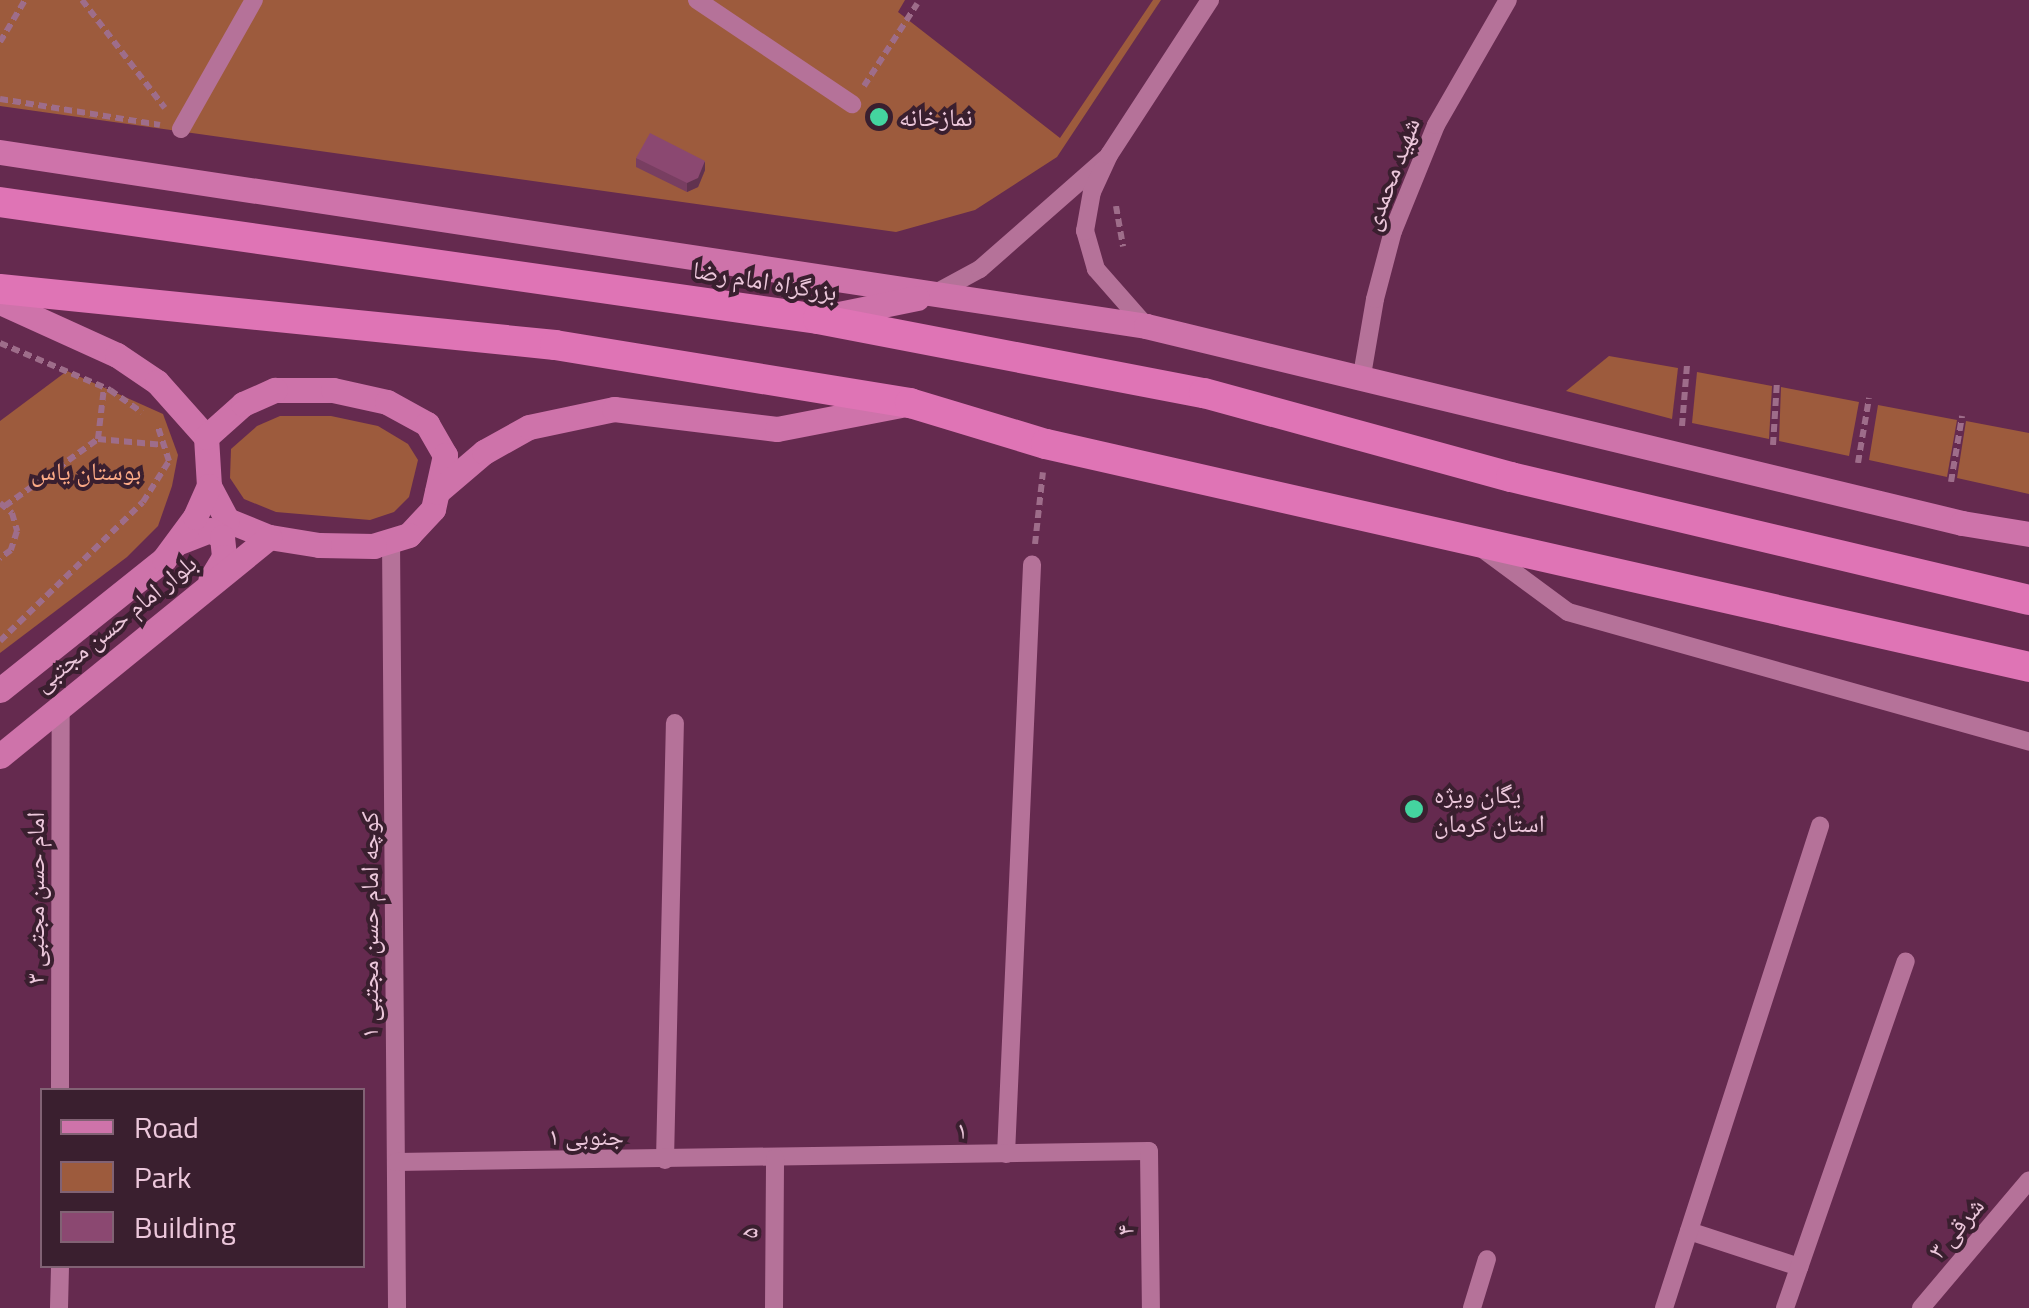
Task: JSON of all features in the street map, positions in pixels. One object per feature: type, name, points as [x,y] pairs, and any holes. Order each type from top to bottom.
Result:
[{"type":"highway","name":"بزرگراه امام رضا","points":[[0,202],[818,318],[1204,394],[1511,477],[2029,600]]},
{"type":"highway","points":[[0,289],[555,345],[910,404],[1046,444],[2029,667]]},
{"type":"main road","points":[[0,152],[1146,326],[1962,523],[2029,534]]},
{"type":"main road","points":[[818,318],[932,295]]},
{"type":"main road","points":[[0,302],[117,355],[156,382],[206,437],[208,486],[228,520],[269,538],[374,546],[409,535],[434,510],[445,455],[427,424],[388,402],[333,390],[275,390],[243,404],[206,437]]},
{"type":"main road","points":[[437,492],[484,452],[528,427],[614,410],[778,429],[910,404]]},
{"type":"main road","name":"بلوار امام حسن مجتبی","points":[[0,690],[164,558],[195,517],[208,486]]},
{"type":"main road","points":[[164,558],[182,538],[196,532],[210,530],[222,537],[224,558],[198,594]]},
{"type":"main road","name":"بلوار امام حسن مجتبی","points":[[0,756],[269,538]]},
{"type":"street","points":[[181,128],[254,0]]},
{"type":"street","points":[[697,0],[852,104]]},
{"type":"street","points":[[1146,326],[1096,269],[1086,232],[1092,192],[1109,155],[1210,0]]},
{"type":"street","name":"شهید محمدی","points":[[1361,380],[1375,299],[1394,232],[1436,124],[1508,0]]},
{"type":"street","points":[[932,295],[980,268],[1109,155]]},
{"type":"street","name":"کوچه امام حسن مجتبی ۱","points":[[391,541],[397,1308]]},
{"type":"street","points":[[1476,544],[1568,612],[2029,742]]},
{"type":"street","points":[[1006,1154],[1032,565]]},
{"type":"street","name":"امام حسن مجتبی ۳","points":[[60,1088],[61,706]]},
{"type":"street","points":[[665,1160],[675,722]]},
{"type":"street","points":[[1664,1308],[1820,826]]},
{"type":"street","points":[[1785,1308],[1906,961]]},
{"type":"street","name":"۱‍","points":[[775,1158],[1149,1151]]},
{"type":"street","name":"۴","points":[[1149,1151],[1151,1308]]},
{"type":"street","name":"۱ جنوبی","points":[[396,1162],[775,1158]]},
{"type":"street","name":"۵","points":[[774,1308],[775,1158]]},
{"type":"street","name":"۳ شرقی","points":[[1921,1308],[2029,1180]]},
{"type":"street","points":[[1689,1231],[1799,1267]]},
{"type":"street","points":[[1472,1308],[1487,1259]]},
{"type":"street","points":[[60,1268],[60,1308]]},
{"type":"path","points":[[0,42],[25,0]]},
{"type":"path","points":[[82,0],[181,128]]},
{"type":"path","points":[[852,104],[917,4]]},
{"type":"path","points":[[0,98],[181,128]]},
{"type":"path","points":[[0,342],[104,388],[156,422],[169,461],[143,502],[0,641]]},
{"type":"path","points":[[1682,426],[1688,365]]},
{"type":"path","points":[[1774,446],[1777,382]]},
{"type":"path","points":[[98,439],[104,388]]},
{"type":"path","points":[[1858,463],[1869,398]]},
{"type":"path","points":[[1951,482],[1962,416]]},
{"type":"path","points":[[0,558],[11,550],[17,532],[2,504],[98,439],[164,445]]},
{"type":"path","points":[[1032,565],[1046,444]]},
{"type":"green space","points":[[0,0],[905,0],[898,12],[1060,138],[1153,0],[1161,0],[1057,157],[975,210],[896,232],[0,106]]},
{"type":"green space","points":[[1609,356],[1678,368],[1672,419],[1566,391]]},
{"type":"green space","name":"بوستان یاس","points":[[67,371],[163,414],[178,455],[172,486],[158,526],[127,557],[0,653],[0,421]]},
{"type":"green space","points":[[1697,372],[1772,386],[1769,439],[1692,423]]},
{"type":"green space","points":[[1781,387],[1859,402],[1849,456],[1779,441]]},
{"type":"green space","points":[[1878,405],[1957,420],[1947,477],[1869,460]]},
{"type":"green space","points":[[280,416],[331,416],[378,426],[408,444],[418,460],[409,497],[394,512],[370,520],[276,512],[244,499],[230,478],[231,449],[257,426]]},
{"type":"green space","points":[[1966,421],[2029,433],[2029,494],[1957,478]]},
{"type":"building","points":[[650,133],[705,161],[698,178],[687,183],[636,158]]},
{"type":"place","name":"نمازخانه","points":[[879,117]]},
{"type":"place","name":"یگان ویژه استان کرمان","points":[[1414,809]]}]
